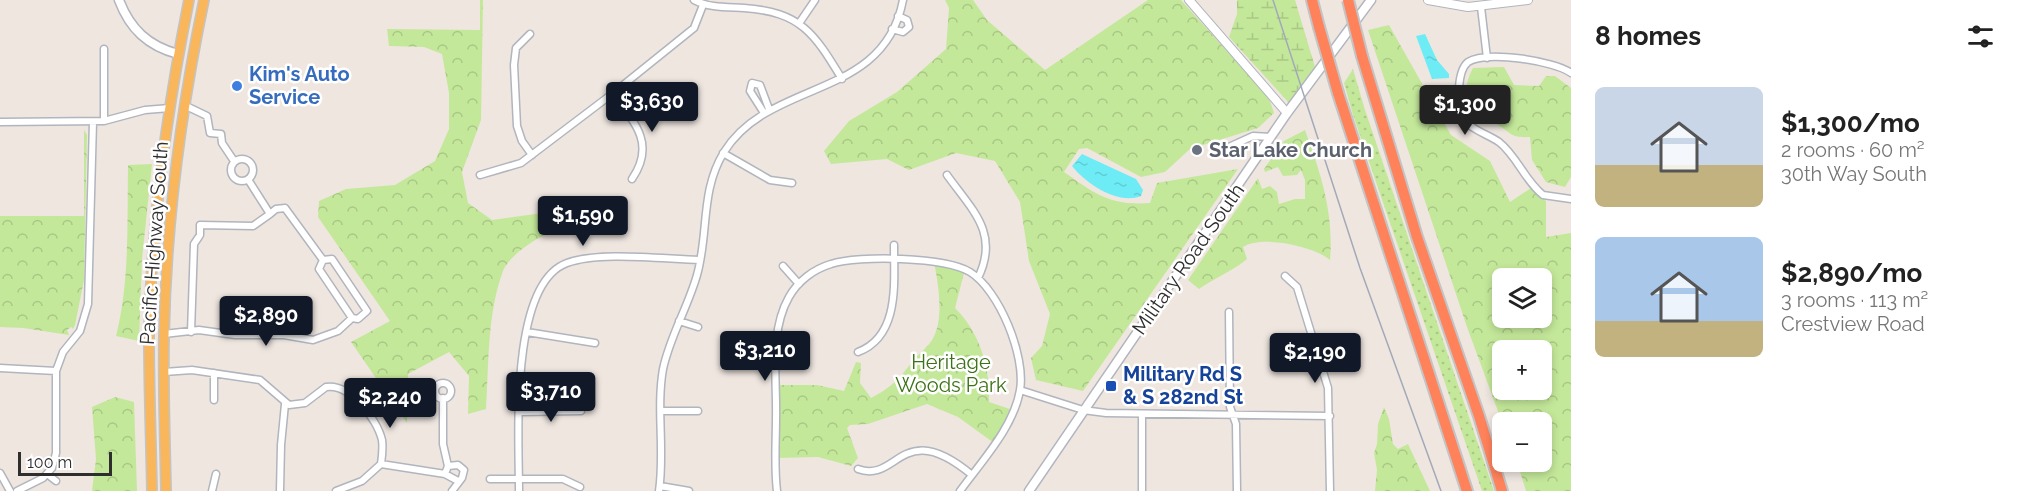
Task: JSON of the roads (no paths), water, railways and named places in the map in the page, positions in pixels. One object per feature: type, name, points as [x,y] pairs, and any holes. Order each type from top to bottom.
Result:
[{"type":"highway","points":[[1312,0],[1338,93],[1467,491]]},
{"type":"highway","points":[[1348,0],[1362,56],[1417,237],[1479,416],[1502,491]]},
{"type":"main road","points":[[118,0],[136,32],[155,46],[178,54],[183,64],[167,171],[172,201]]},
{"type":"main road","name":"Pacific Highway South","points":[[152,491],[149,336],[153,255],[170,108],[189,0]]},
{"type":"main road","name":"Pacific Highway South","points":[[166,491],[164,334],[172,201],[184,105],[204,0]]},
{"type":"main road","name":"Military Road South","points":[[1029,491],[1287,113],[1371,0]]},
{"type":"main road","points":[[153,255],[155,325],[164,334]]},
{"type":"street","points":[[694,0],[703,4],[768,11],[800,22],[820,42],[843,79]]},
{"type":"street","points":[[800,22],[815,0]]},
{"type":"street","points":[[689,491],[659,489],[663,371],[697,275],[706,197],[723,153],[746,125],[766,111],[843,79],[873,56],[892,29],[903,0]]},
{"type":"street","points":[[1189,0],[1287,113]]},
{"type":"street","points":[[1428,0],[1457,7],[1481,7],[1528,0]]},
{"type":"street","points":[[480,175],[502,170],[532,155],[612,94],[694,28],[703,4]]},
{"type":"street","points":[[1481,7],[1487,58]]},
{"type":"street","points":[[892,29],[903,32],[909,27],[907,20],[898,16]]},
{"type":"street","points":[[530,34],[516,48],[514,74],[517,126],[522,141],[532,155]]},
{"type":"street","points":[[104,49],[105,122]]},
{"type":"street","points":[[1571,73],[1563,67],[1544,62],[1487,58],[1467,63],[1460,75],[1462,115],[1469,124],[1505,147],[1538,191],[1550,198],[1571,200]]},
{"type":"street","points":[[612,94],[631,117],[641,138],[641,163],[632,179]]},
{"type":"street","points":[[184,105],[207,116],[210,133],[221,134],[222,143],[234,161]]},
{"type":"street","points":[[0,122],[105,122],[145,110],[170,108]]},
{"type":"street","points":[[17,491],[47,474],[56,453],[56,371],[63,352],[80,331],[88,304],[93,122]]},
{"type":"street","points":[[1231,146],[1253,136],[1272,137]]},
{"type":"street","points":[[723,153],[770,180],[792,183]]},
{"type":"street","points":[[234,161],[242,160],[249,163],[252,173],[249,181]]},
{"type":"street","points":[[234,161],[231,171],[235,177],[243,182],[249,181]]},
{"type":"street","points":[[947,175],[985,230],[987,254],[978,278]]},
{"type":"street","points":[[249,181],[270,214]]},
{"type":"street","points":[[190,332],[194,244],[200,235],[200,225],[253,226],[276,209],[285,208],[323,260]]},
{"type":"street","points":[[858,352],[875,343],[889,324],[894,245]]},
{"type":"street","points":[[519,491],[522,358],[534,298],[543,281],[554,269],[567,263],[605,258],[699,260]]},
{"type":"street","points":[[332,259],[367,311],[358,319],[352,318],[319,269],[323,260],[332,259]]},
{"type":"street","points":[[777,491],[778,332],[782,312],[799,284],[808,275],[830,264],[859,259],[945,263],[965,269],[978,278],[999,307],[1010,332],[1018,362],[1020,390],[1005,426],[960,491]]},
{"type":"street","points":[[783,266],[799,284]]},
{"type":"street","points":[[1285,276],[1296,287],[1324,371],[1329,394],[1330,491]]},
{"type":"street","points":[[1229,312],[1230,407],[1236,424],[1237,491]]},
{"type":"street","points":[[164,334],[190,332],[284,335],[313,340],[338,331],[352,318]]},
{"type":"street","points":[[679,321],[698,327]]},
{"type":"street","points":[[527,332],[595,343]]},
{"type":"street","points":[[0,368],[56,371]]},
{"type":"street","points":[[164,372],[192,370],[260,380],[285,404],[302,404],[326,387],[346,391],[361,403],[380,435],[381,464]]},
{"type":"street","points":[[214,373],[214,400]]},
{"type":"street","points":[[1020,390],[1083,410],[1142,414],[1330,416]]},
{"type":"street","points":[[443,398],[443,438],[448,466],[445,474]]},
{"type":"street","points":[[280,491],[285,404]]},
{"type":"street","points":[[520,412],[581,411]]},
{"type":"street","points":[[661,411],[698,411]]},
{"type":"street","points":[[1142,414],[1142,491]]},
{"type":"street","points":[[858,469],[878,469],[908,453],[927,449],[945,455],[972,475]]},
{"type":"street","points":[[381,464],[445,474],[458,481]]},
{"type":"street","points":[[336,491],[362,481],[381,464]]},
{"type":"street","points":[[448,466],[461,467],[464,474],[452,491]]},
{"type":"street","points":[[0,473],[10,491]]},
{"type":"street","points":[[47,474],[56,481]]},
{"type":"street","points":[[212,491],[216,474]]},
{"type":"street","points":[[490,479],[563,479],[580,487]]},
{"type":"water","points":[[1425,34],[1437,60],[1449,74],[1449,78],[1432,79],[1416,36]]},
{"type":"water","points":[[1082,154],[1136,179],[1143,190],[1141,196],[1122,198],[1103,191],[1085,180],[1072,166]]},
{"type":"tram line","points":[[1273,0],[1360,268],[1441,491]]},
{"type":"place","name":"Kim's Auto Service","points":[[237,86]]},
{"type":"place","name":"Star Lake Church","points":[[1197,150]]},
{"type":"place","name":"Military Rd S & S 282nd St","points":[[1111,386]]},
{"type":"park label","name":"Heritage Woods Park","points":[[951,374]]}]
